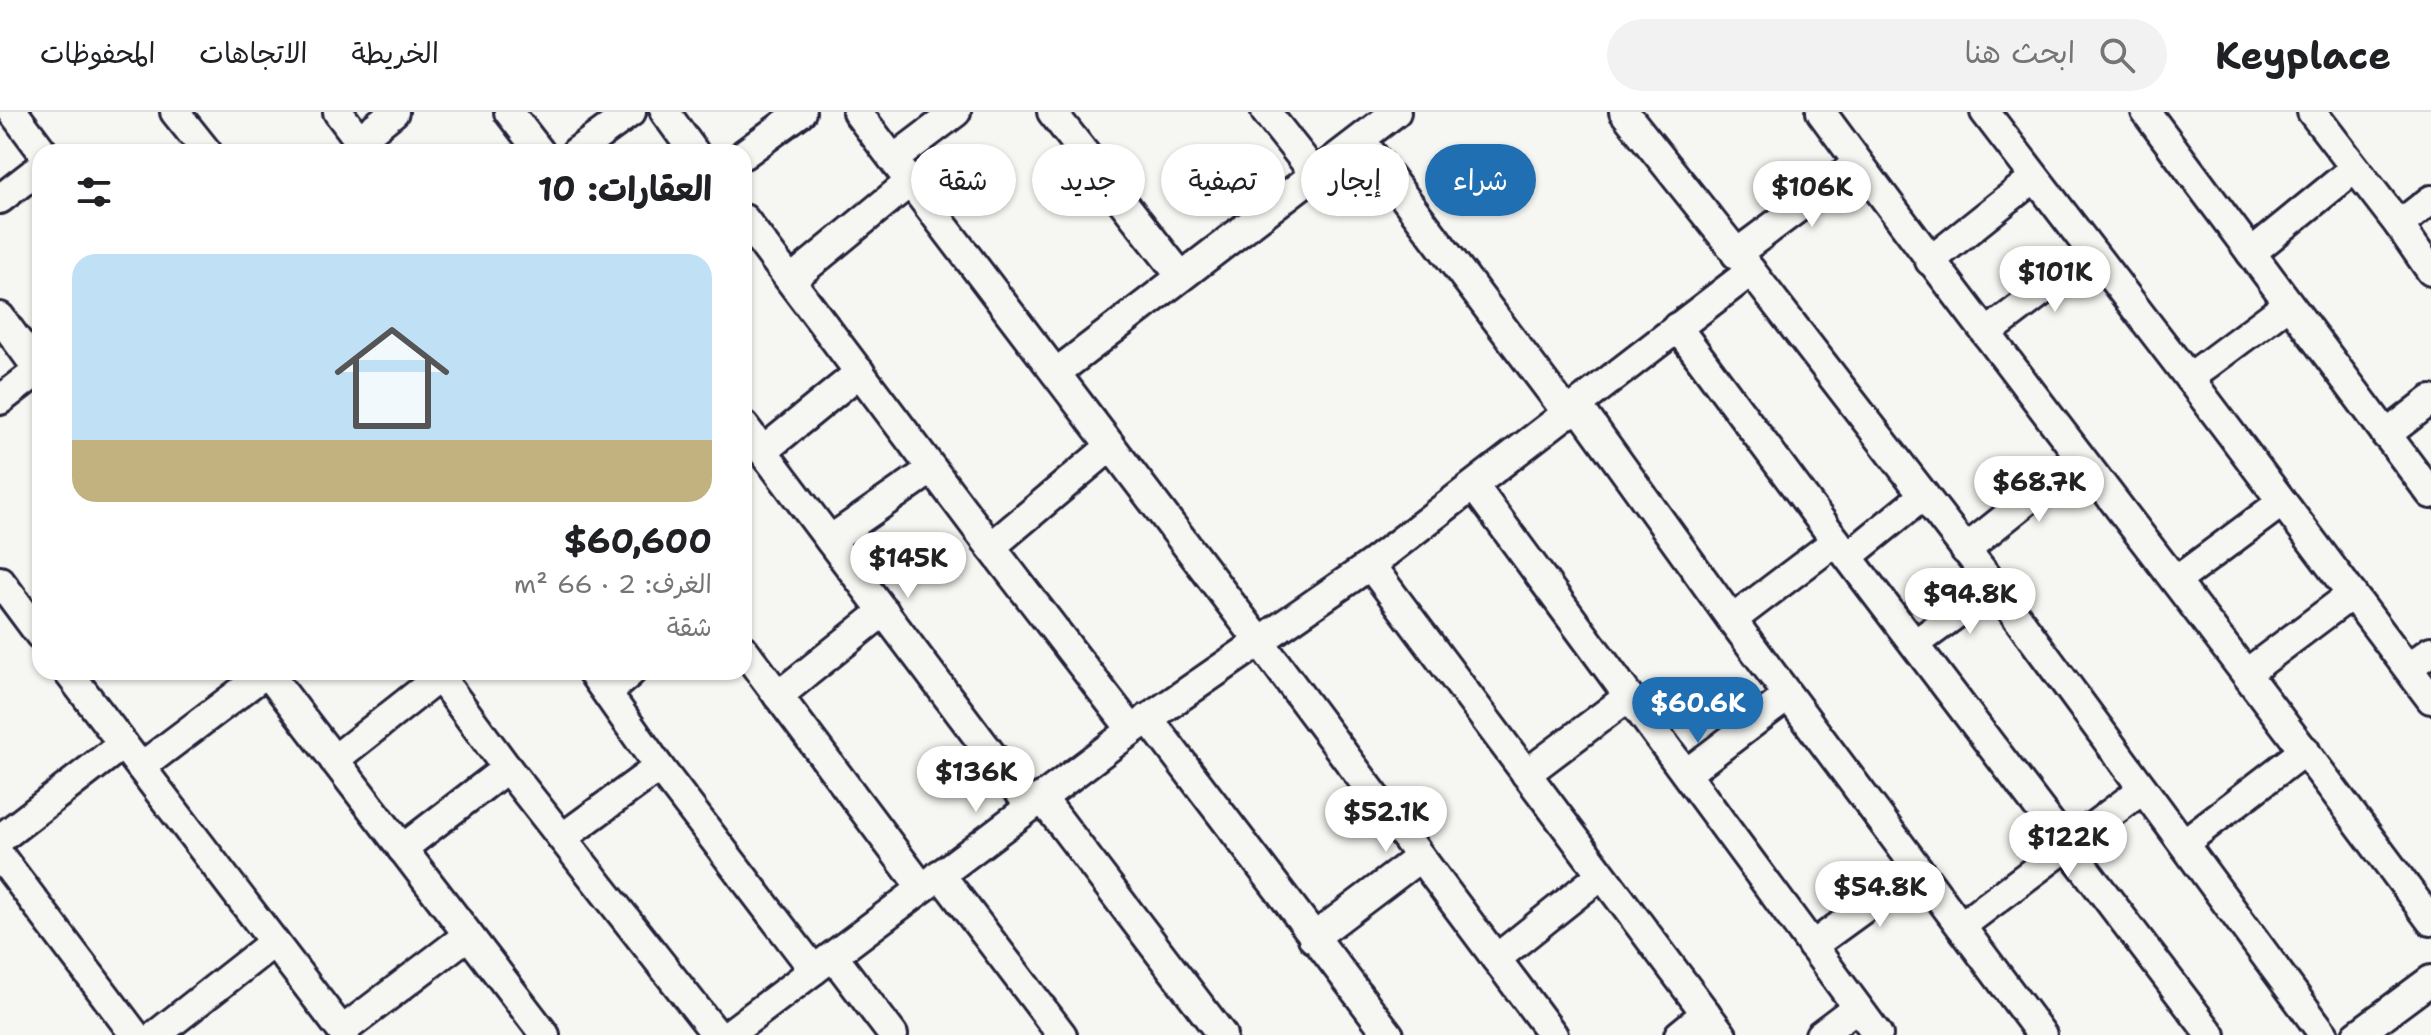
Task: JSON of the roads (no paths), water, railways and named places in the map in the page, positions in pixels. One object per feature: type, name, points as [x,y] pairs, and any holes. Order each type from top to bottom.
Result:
[{"type":"street","points":[[13,112],[37,144]]},
{"type":"street","points":[[175,112],[201,144]]},
{"type":"street","points":[[338,112],[362,144]]},
{"type":"street","points":[[366,144],[394,112]]},
{"type":"street","points":[[509,112],[534,144]]},
{"type":"street","points":[[587,144],[631,112]]},
{"type":"street","points":[[665,112],[688,144]]},
{"type":"street","points":[[752,148],[801,112]]},
{"type":"street","points":[[857,112],[1260,642],[1553,1035]]},
{"type":"street","points":[[791,280],[903,170],[956,112]]},
{"type":"street","points":[[1052,112],[1181,276]]},
{"type":"street","points":[[1266,112],[1301,156]]},
{"type":"street","points":[[1356,144],[1396,112]]},
{"type":"street","points":[[1624,112],[1994,586],[2324,1035]]},
{"type":"street","points":[[1821,112],[1930,261],[2247,673],[2431,921]]},
{"type":"street","points":[[1985,112],[2352,594],[2420,660],[2431,699]]},
{"type":"street","points":[[2146,112],[2431,494]]},
{"type":"street","points":[[2312,112],[2431,271]]},
{"type":"street","points":[[1361,140],[1573,410],[2042,1035]]},
{"type":"street","points":[[728,1035],[1140,724],[1370,565],[1573,410],[1677,327],[1743,263],[1858,163]]},
{"type":"street","points":[[2251,253],[2354,169]]},
{"type":"street","points":[[0,199],[32,174]]},
{"type":"street","points":[[1930,261],[2034,178]]},
{"type":"street","points":[[1056,373],[1301,185]]},
{"type":"street","points":[[2399,225],[2431,200]]},
{"type":"street","points":[[752,229],[991,547],[1140,724],[1388,1035]]},
{"type":"street","points":[[1987,333],[2092,253]]},
{"type":"street","points":[[2189,378],[2288,304]]},
{"type":"street","points":[[0,317],[32,361]]},
{"type":"street","points":[[1677,327],[2211,1035]]},
{"type":"street","points":[[763,451],[860,372]]},
{"type":"street","points":[[0,400],[32,376]]},
{"type":"street","points":[[2386,435],[2431,400]]},
{"type":"street","points":[[752,437],[884,611],[1036,801],[1208,1030]]},
{"type":"street","points":[[991,547],[1111,446]]},
{"type":"street","points":[[1965,550],[2080,458]]},
{"type":"street","points":[[830,540],[932,469]]},
{"type":"street","points":[[1474,486],[1878,1035]]},
{"type":"street","points":[[1732,620],[1924,495]]},
{"type":"street","points":[[2176,581],[2282,502]]},
{"type":"street","points":[[1370,565],[1714,1024],[1679,1035]]},
{"type":"street","points":[[0,581],[32,624]]},
{"type":"street","points":[[1915,644],[1994,586]]},
{"type":"street","points":[[2247,673],[2352,594]]},
{"type":"street","points":[[778,696],[884,611]]},
{"type":"street","points":[[752,661],[931,881],[1062,1035]]},
{"type":"street","points":[[74,680],[344,1033],[468,935]]},
{"type":"street","points":[[141,767],[256,680]]},
{"type":"street","points":[[273,680],[545,1035]]},
{"type":"street","points":[[334,760],[431,680]]},
{"type":"street","points":[[442,680],[507,768],[717,1035]]},
{"type":"street","points":[[600,682],[659,767],[824,963],[893,1035]]},
{"type":"street","points":[[1687,773],[1788,696]]},
{"type":"street","points":[[1526,774],[1628,697]]},
{"type":"street","points":[[0,839],[123,744]]},
{"type":"street","points":[[2184,843],[2305,750]]},
{"type":"street","points":[[562,838],[659,767]]},
{"type":"street","points":[[402,849],[507,768]]},
{"type":"street","points":[[1961,926],[2143,789]]},
{"type":"street","points":[[0,856],[135,1035]]},
{"type":"street","points":[[1313,938],[1420,857]]},
{"type":"street","points":[[1812,946],[1918,869]]},
{"type":"street","points":[[1496,959],[1601,875]]},
{"type":"street","points":[[156,1035],[274,942]]},
{"type":"street","points":[[2357,1035],[2431,980]]},
{"type":"street","points":[[1820,1035],[1857,1007]]}]
